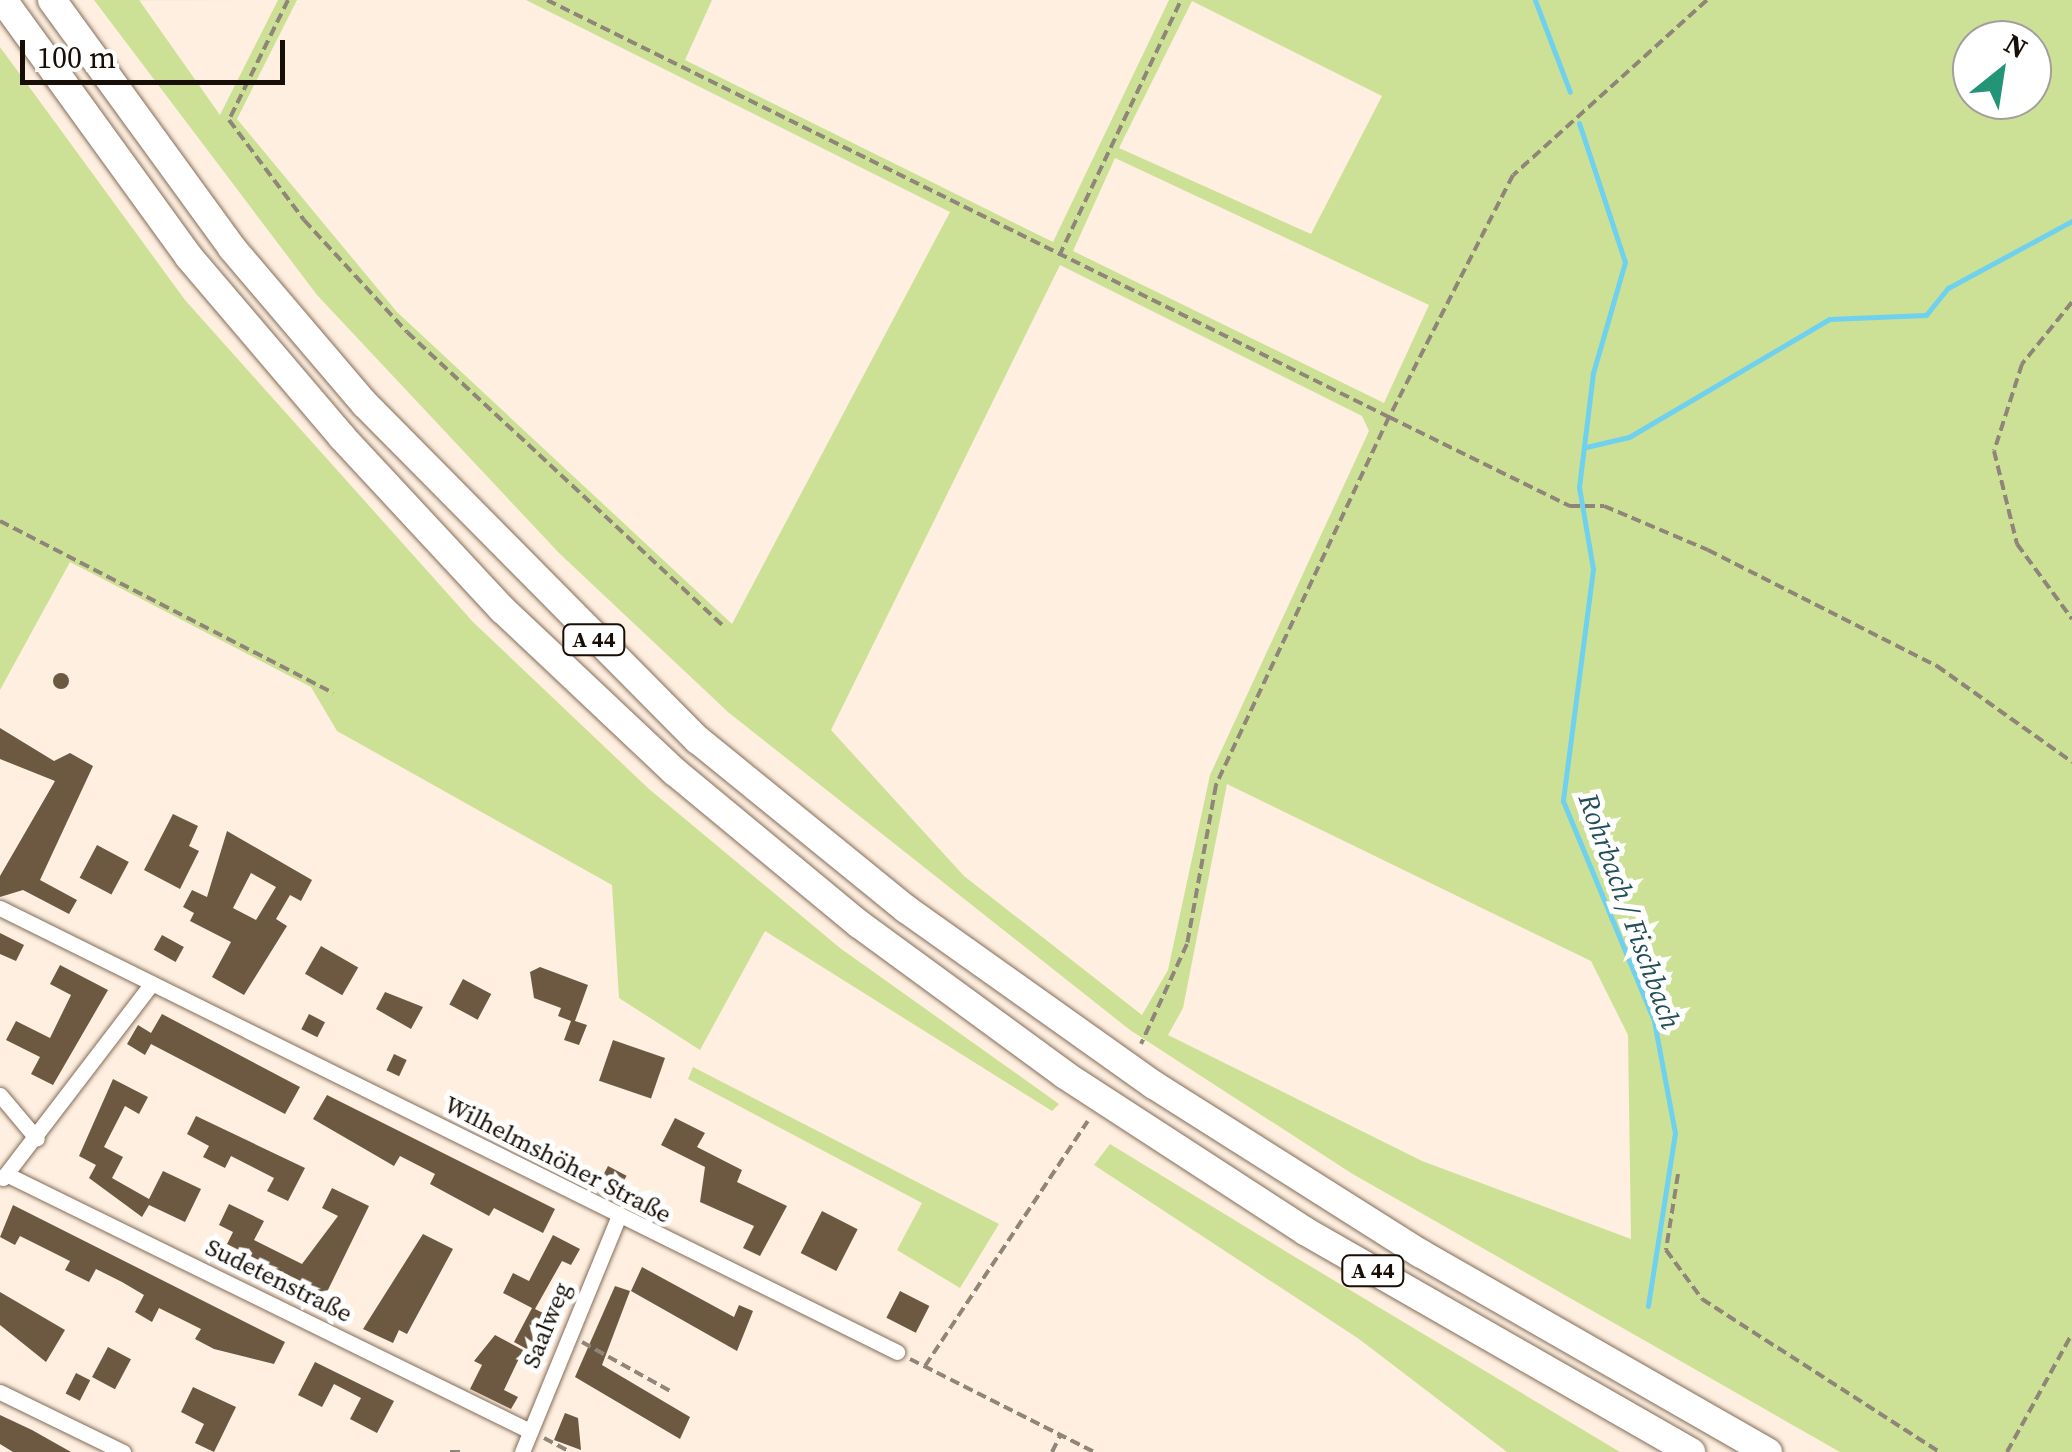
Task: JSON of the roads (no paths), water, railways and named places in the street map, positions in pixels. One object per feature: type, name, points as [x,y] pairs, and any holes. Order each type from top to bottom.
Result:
[{"type":"highway","name":"A 44","points":[[3,0],[189,256],[342,437],[503,610],[675,772],[859,924],[1064,1075],[1305,1231],[1691,1452]]},
{"type":"highway","name":"A 44","points":[[52,0],[232,248],[364,404],[698,740],[906,909],[1154,1085],[1420,1253],[1768,1452]]},
{"type":"street","name":"Wilhelmshöher Straße","points":[[0,908],[618,1218],[897,1352]]},
{"type":"street","points":[[3,1178],[37,1140],[152,982]]},
{"type":"street","points":[[0,1095],[37,1140]]},
{"type":"street","name":"Sudetenstraße","points":[[3,1178],[530,1431]]},
{"type":"street","name":"Saalweg","points":[[522,1452],[618,1218]]},
{"type":"street","points":[[0,1392],[123,1452]]},
{"type":"waterway","name":"Rohrbach / Fischbach","points":[[1535,0],[1570,92]]},
{"type":"waterway","name":"Rohrbach / Fischbach","points":[[1579,123],[1625,262],[1593,373],[1579,487],[1593,569],[1563,801],[1654,1021],[1675,1133],[1648,1306]]},
{"type":"waterway","points":[[1586,447],[1629,437],[1829,319],[1926,315],[1948,288],[2072,221]]}]
